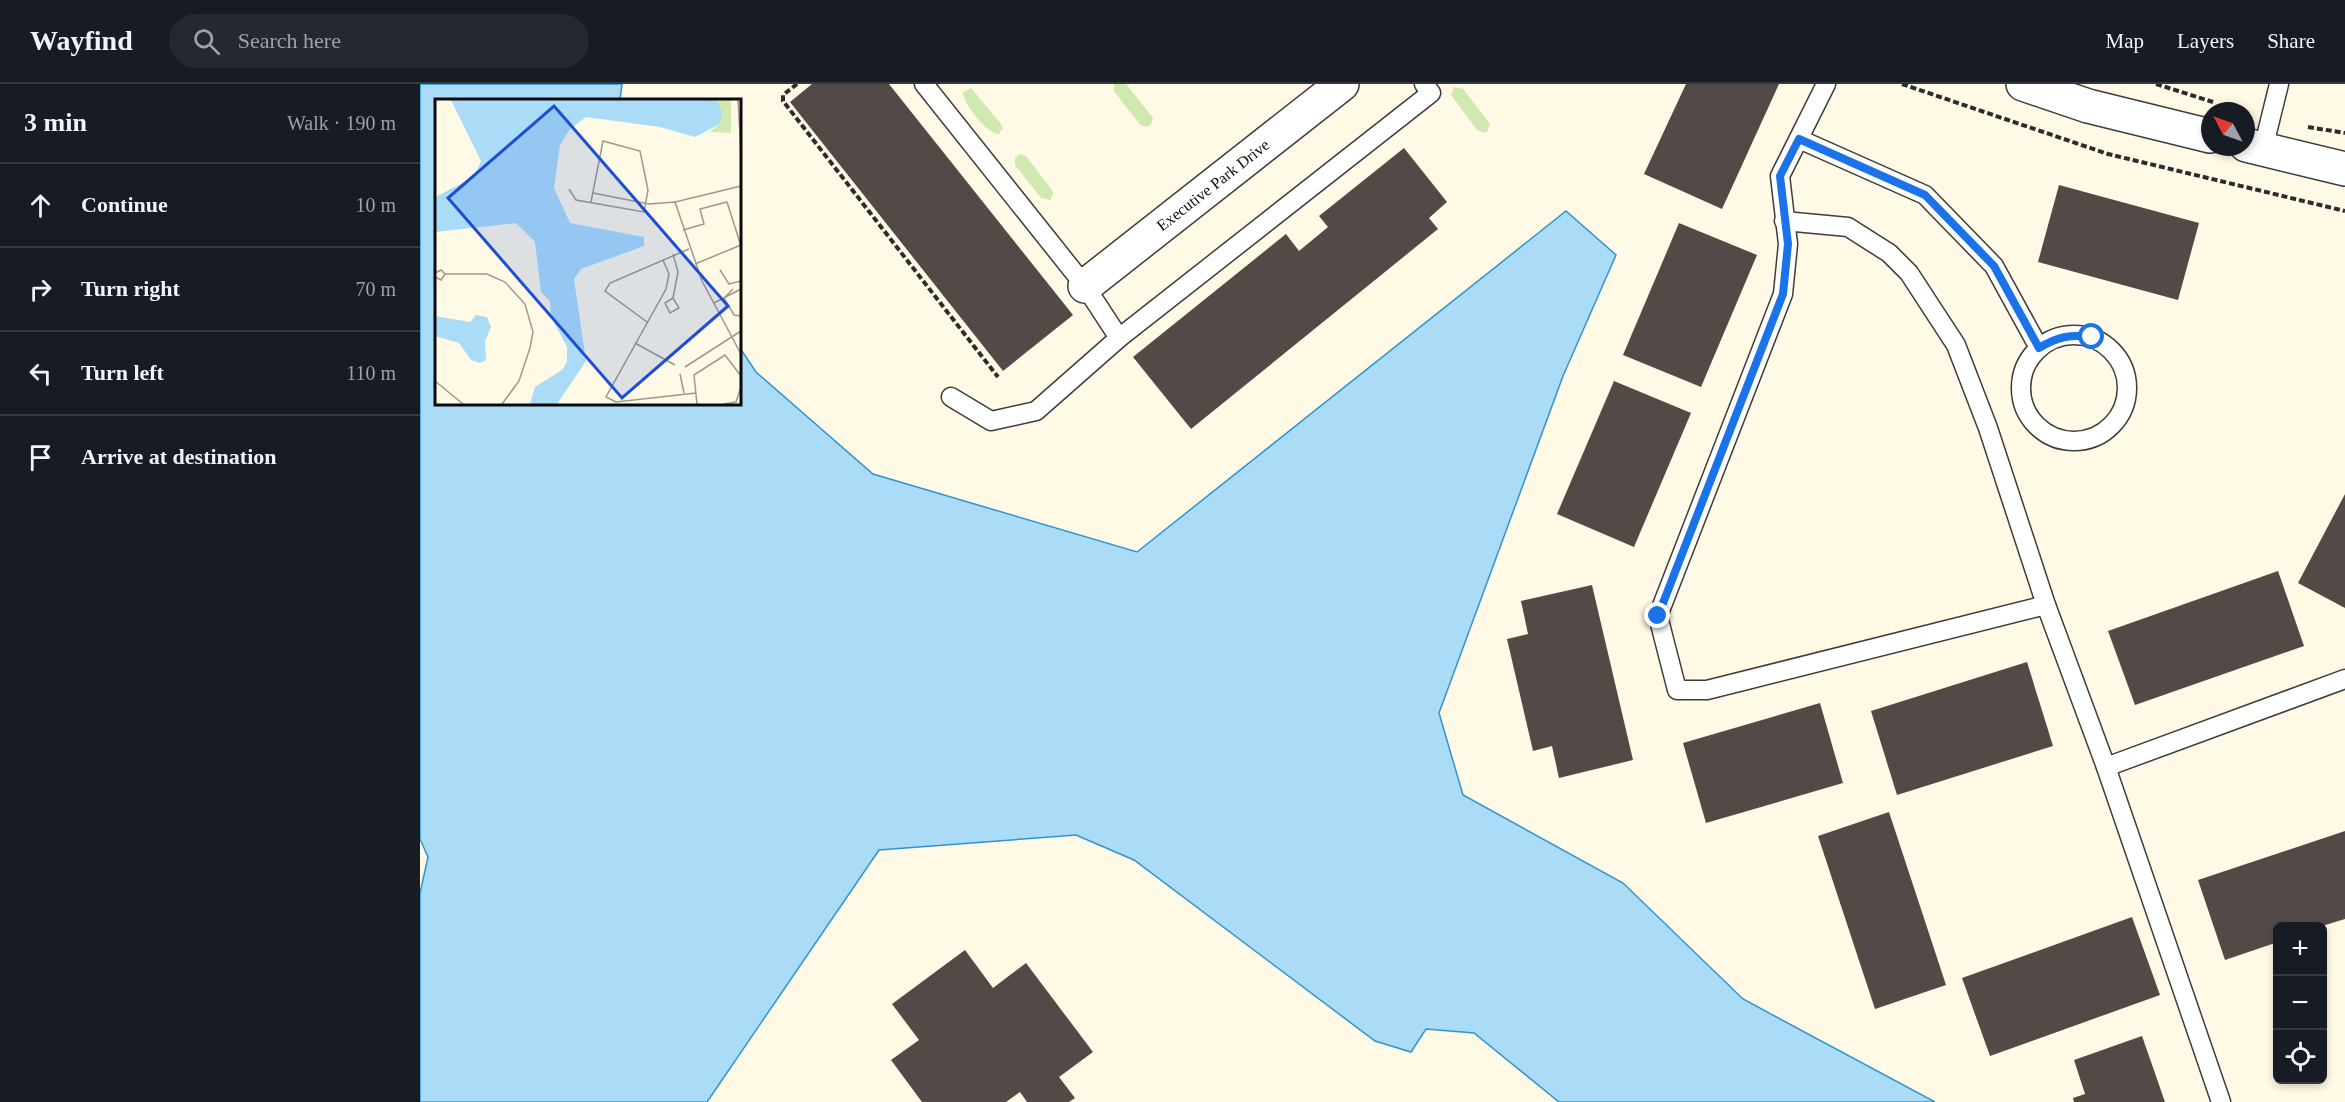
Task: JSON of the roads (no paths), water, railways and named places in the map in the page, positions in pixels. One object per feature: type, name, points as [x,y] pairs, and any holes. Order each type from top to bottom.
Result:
[{"type":"street","name":"Executive Park Drive","points":[[1084,286],[1342,84]]},
{"type":"street","points":[[2022,84],[2088,106],[2201,134]]},
{"type":"street","points":[[2255,146],[2345,169]]},
{"type":"lane","points":[[924,84],[1084,286],[1119,339]]},
{"type":"lane","points":[[951,398],[991,422],[1036,411],[1119,339],[1431,93],[1424,84]]},
{"type":"lane","points":[[1826,84],[1780,176],[1788,244],[1783,294],[1658,616],[1677,690],[1707,690],[2046,605]]},
{"type":"lane","points":[[2255,144],[2279,84]]},
{"type":"lane","points":[[1799,139],[1925,195],[1994,266],[2039,348]]},
{"type":"lane","points":[[1784,221],[1848,227],[1889,253],[1909,273],[1956,345],[1988,428],[2046,605],[2106,767],[2221,1102]]},
{"type":"lane","points":[[2073,334],[2082,335],[2108,346],[2121,360],[2128,382],[2127,401],[2119,418],[2106,431],[2086,440],[2068,442],[2050,436],[2035,425],[2022,399],[2021,380],[2027,362],[2039,348],[2055,338],[2073,334]]},
{"type":"lane","points":[[2106,767],[2345,679]]},
{"type":"water","points":[[420,84],[622,84],[620,99],[435,99],[435,405],[741,405],[741,350],[756,372],[873,474],[1137,552],[1566,211],[1616,255],[1563,376],[1439,713],[1463,795],[1623,883],[1743,999],[1935,1102],[1559,1102],[1474,1033],[1426,1029],[1411,1052],[1375,1041],[1134,860],[1076,835],[879,850],[707,1102],[420,1102],[420,893],[428,857],[420,839]]}]
